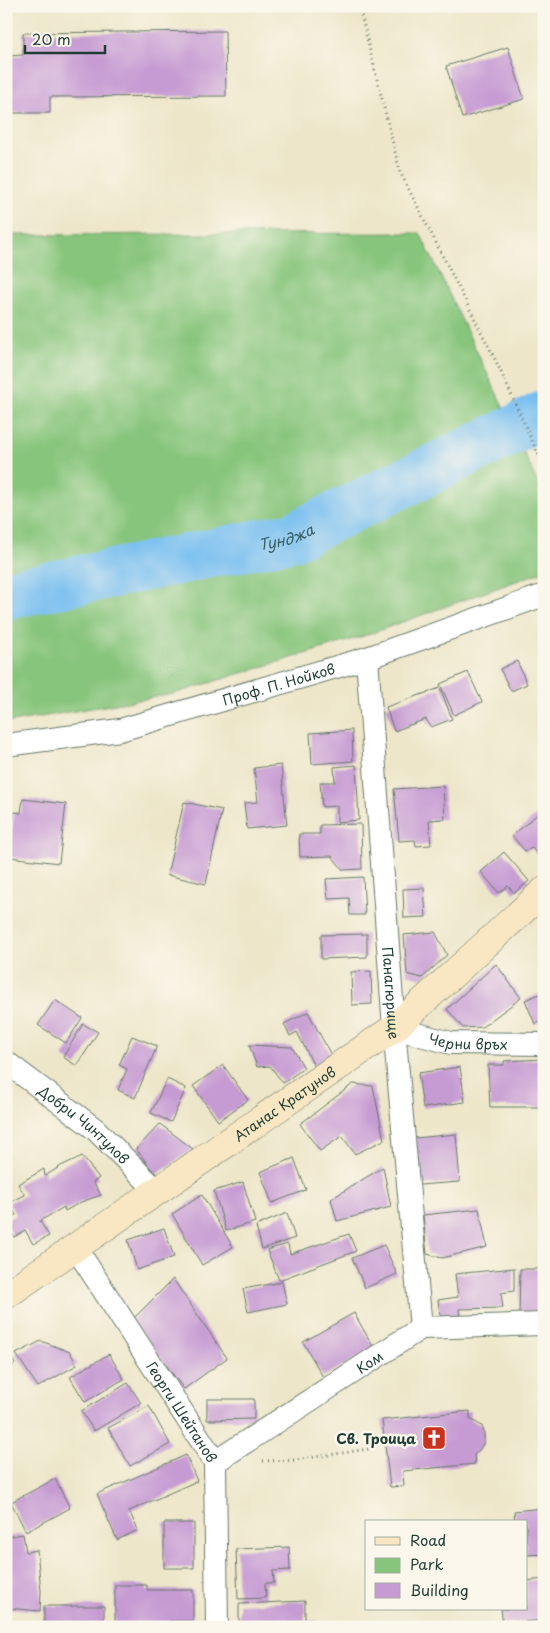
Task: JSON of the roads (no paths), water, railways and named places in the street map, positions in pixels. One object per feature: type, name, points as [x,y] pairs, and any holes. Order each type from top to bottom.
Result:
[{"type":"street","name":"Проф. П. Нойков","points":[[6,745],[120,730],[367,658],[544,594]]},
{"type":"street","name":"Панагюрище","points":[[367,658],[394,1028],[420,1328]]},
{"type":"street","name":"Атанас Кратунов","points":[[6,1294],[76,1248],[394,1028],[544,891]]},
{"type":"street","name":"Черни връх","points":[[394,1028],[451,1043],[544,1044]]},
{"type":"street","name":"Добри Чинтулов","points":[[6,1062],[95,1129],[157,1191]]},
{"type":"street","name":"Георги Шейтанов","points":[[76,1248],[215,1462],[216,1627]]},
{"type":"street","points":[[420,1328],[544,1324]]},
{"type":"street","name":"Ком","points":[[215,1462],[420,1328]]},
{"type":"waterway","name":"Тунджа","points":[[6,595],[292,537],[544,415]]},
{"type":"place","name":"Св. Троица","points":[[434,1438]]}]
